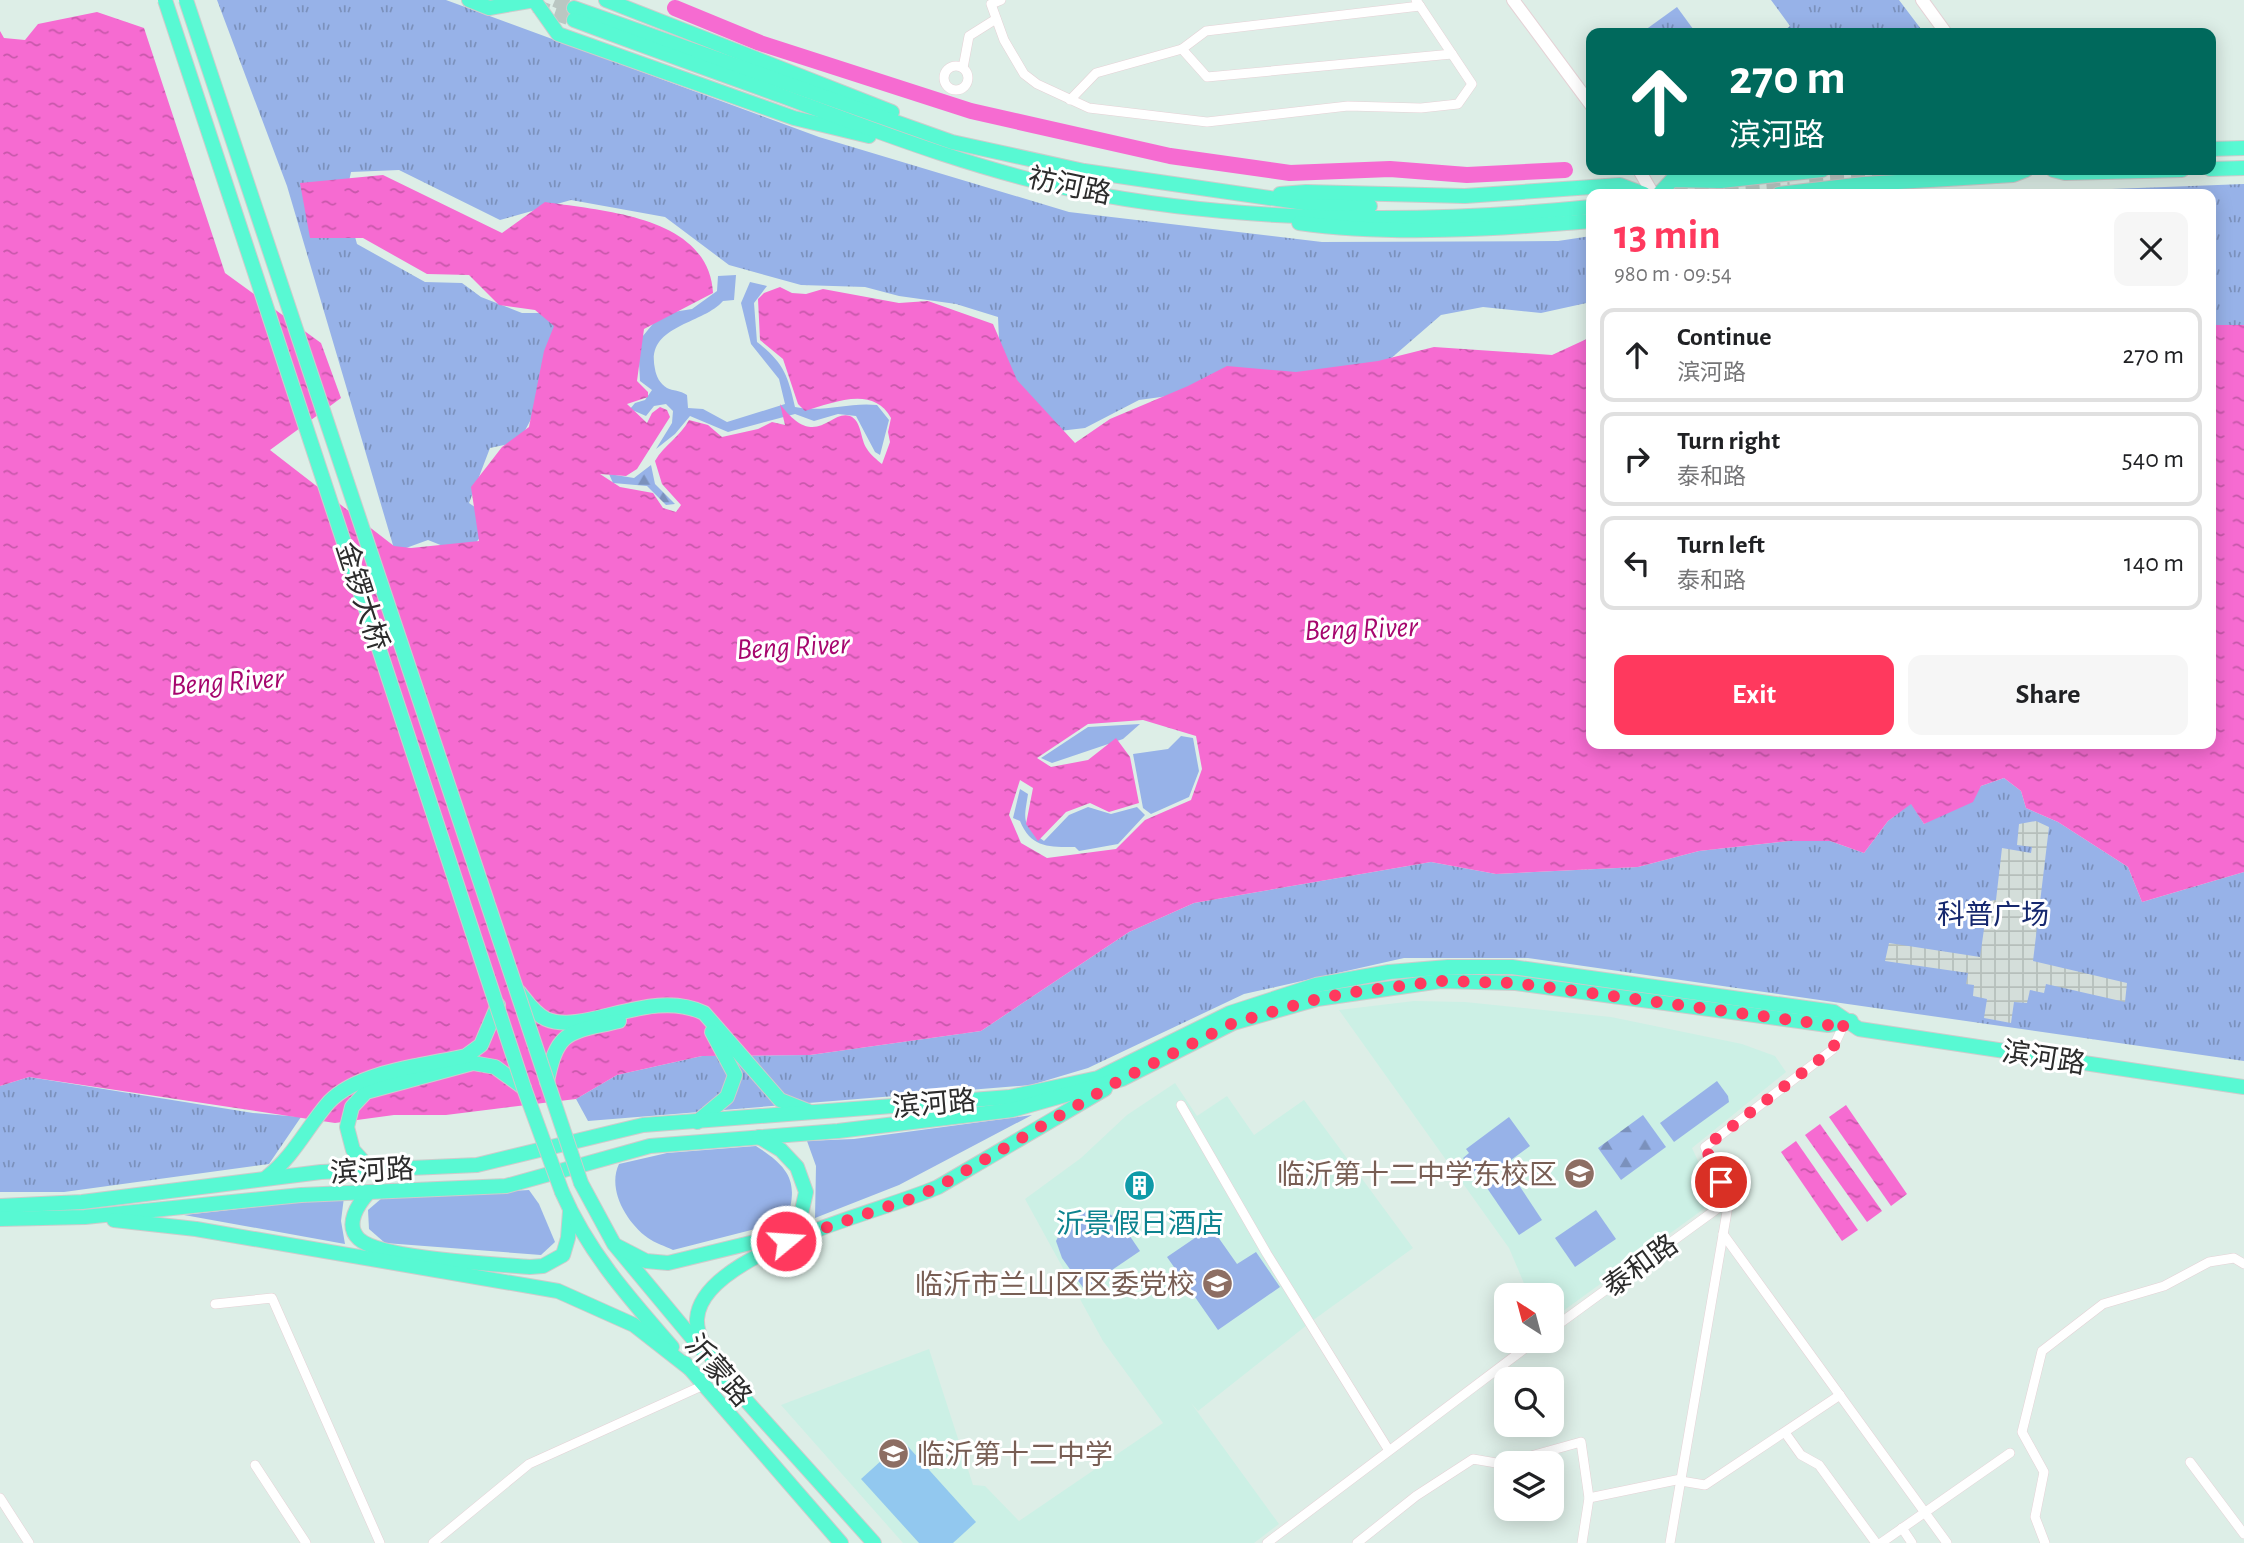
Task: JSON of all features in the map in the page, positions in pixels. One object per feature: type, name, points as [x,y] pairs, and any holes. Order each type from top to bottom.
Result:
[{"type":"main road","name":"金锣大桥","points":[[165,0],[524,1088],[562,1192]]},
{"type":"main road","name":"金锣大桥","points":[[186,0],[581,1183]]},
{"type":"main road","points":[[469,0],[489,8],[534,0],[558,34],[794,118],[858,135],[891,138]]},
{"type":"main road","points":[[606,0],[900,115],[939,137]]},
{"type":"main road","name":"祊河路","points":[[1586,200],[1417,207],[1318,205],[1084,171],[939,137],[574,14],[891,138],[1079,191],[1222,211],[1476,216],[1586,206]]},
{"type":"main road","points":[[2216,149],[2244,148]]},
{"type":"main road","points":[[2216,155],[2244,154]]},
{"type":"main road","points":[[2216,163],[2244,162]]},
{"type":"main road","points":[[2216,169],[2244,168]]},
{"type":"main road","points":[[1664,189],[1672,180],[1721,181],[1776,175]]},
{"type":"main road","points":[[1822,189],[2013,175]]},
{"type":"main road","points":[[1253,197],[1306,192],[1465,196],[1620,185],[1631,189]]},
{"type":"main road","points":[[1222,211],[1337,228],[1468,228],[1586,221]]},
{"type":"main road","name":"滨河路","points":[[0,1206],[82,1202],[266,1179],[477,1165],[643,1125],[1010,1097],[1098,1078],[1230,1013],[1316,985],[1389,972],[1448,967],[1512,967],[1834,1012],[1858,1029],[2244,1087]]},
{"type":"main road","name":"滨河路","points":[[0,1219],[85,1217],[301,1195],[506,1186],[650,1146],[838,1132],[1012,1110],[1122,1079],[1233,1023],[1317,999],[1441,981],[1516,983],[1828,1025],[1862,1020],[2244,1078]]},
{"type":"main road","points":[[519,992],[547,1019],[566,1022],[664,1003],[690,1006],[704,1013],[780,1100],[813,1113]]},
{"type":"main road","points":[[266,1179],[296,1150],[328,1103],[346,1087],[466,1056],[481,1045],[498,1005]]},
{"type":"main road","points":[[547,1082],[553,1052],[560,1041],[573,1032],[660,1011],[671,1012],[700,1020],[718,1039],[735,1075],[727,1097],[697,1122]]},
{"type":"main road","points":[[371,1170],[353,1150],[347,1127],[352,1107],[366,1092],[473,1063],[495,1067],[524,1088]]},
{"type":"main road","points":[[721,1373],[702,1340],[697,1318],[712,1287],[732,1270],[786,1241],[938,1187],[1122,1079]]},
{"type":"main road","points":[[614,1244],[646,1261],[668,1262],[779,1236],[800,1219],[806,1192],[797,1167],[781,1150],[758,1137]]},
{"type":"main road","name":"沂蒙路","points":[[581,1183],[614,1244],[721,1373],[874,1543]]},
{"type":"main road","points":[[369,1192],[353,1216],[354,1233],[361,1241],[385,1252],[530,1267],[543,1266],[563,1255],[568,1238],[570,1209]]},
{"type":"main road","name":"沂蒙路","points":[[562,1192],[614,1280],[841,1543]]},
{"type":"main road","points":[[85,1217],[196,1229],[558,1291],[634,1325],[689,1368]]},
{"type":"street","points":[[1001,0],[991,4],[1024,74],[1069,100],[1089,108],[1207,122],[1349,106],[1421,108],[1458,104],[1472,83],[1418,3],[1206,31],[1182,49],[1096,73],[1069,100]]},
{"type":"street","points":[[1513,0],[1586,98]]},
{"type":"street","points":[[1519,0],[1586,87]]},
{"type":"street","points":[[1922,0],[1942,28]]},
{"type":"street","points":[[1928,0],[1948,28]]},
{"type":"street","points":[[963,68],[969,36],[996,19]]},
{"type":"street","points":[[1182,49],[1207,77],[1452,54]]},
{"type":"street","points":[[1670,1543],[1729,1200],[1705,1147],[1832,1050],[1845,1022]]},
{"type":"street","points":[[1181,1105],[1267,1254],[1388,1449]]},
{"type":"street","name":"泰和路","points":[[1564,1320],[1729,1200]]},
{"type":"street","points":[[1723,1234],[1947,1543]]},
{"type":"street","points":[[2045,1543],[2035,1517],[2044,1472],[2022,1432],[2042,1351],[2103,1304],[2164,1286],[2208,1262],[2234,1258],[2244,1264]]},
{"type":"street","points":[[215,1304],[272,1298],[380,1543]]},
{"type":"street","points":[[1267,1543],[1518,1353]]},
{"type":"street","points":[[433,1543],[529,1464],[704,1385]]},
{"type":"street","points":[[1589,1498],[1681,1480],[1705,1485],[1786,1434],[1840,1395]]},
{"type":"street","points":[[1786,1434],[1801,1455],[1819,1465],[1876,1543]]},
{"type":"street","points":[[1357,1543],[1416,1496],[1473,1459],[1502,1464],[1581,1443],[1589,1498],[1582,1543]]},
{"type":"street","points":[[1881,1543],[2010,1453]]},
{"type":"street","points":[[2190,1462],[2244,1534]]},
{"type":"street","points":[[255,1465],[306,1543]]},
{"type":"street","points":[[0,1498],[29,1543]]},
{"type":"street","points":[[1902,1528],[1912,1543]]},
{"type":"shaded area","points":[[2036,821],[2049,827],[2033,961],[2127,983],[2125,1002],[2046,984],[2044,993],[2030,990],[2027,1003],[2014,1002],[2011,1023],[1984,1018],[1987,999],[1973,996],[1974,985],[1966,984],[1968,973],[1885,961],[1889,943],[1980,957],[1988,901],[1996,900],[2002,848],[2031,853],[2032,847],[2017,845],[2019,824]]},
{"type":"shaded area","name":"临沂第十二中学东校区","points":[[1414,1001],[1465,1002],[1611,1017],[1742,1044],[1775,1056],[1786,1072],[1692,1148],[1716,1200],[1564,1310],[1564,1283],[1524,1283],[1509,1248],[1339,1010]]},
{"type":"shaded area","name":"临沂市兰山区区委党校","points":[[1175,1083],[1197,1116],[1227,1096],[1254,1135],[1304,1100],[1413,1248],[1312,1321],[1198,1411],[1191,1403],[1279,1524],[1254,1543],[903,1543],[781,1405],[929,1349],[973,1485],[985,1486],[1019,1521],[1163,1423],[1103,1341],[1025,1199],[1081,1158],[1127,1115]]},
{"type":"shaded area","points":[[903,1441],[976,1522],[953,1543],[919,1543],[861,1479]]},
{"type":"green space","points":[[217,0],[446,0],[819,137],[1069,212],[1322,242],[1558,241],[1586,237],[1586,303],[1541,313],[1483,307],[1441,315],[1381,367],[1139,400],[1085,428],[1051,432],[1000,363],[998,317],[956,304],[899,296],[865,287],[801,285],[729,265],[665,217],[571,200],[500,220],[399,170],[351,172],[345,200],[357,244],[425,282],[462,283],[481,297],[522,313],[550,313],[561,324],[550,383],[519,442],[490,448],[469,503],[482,512],[490,523],[473,547],[453,550],[428,540],[395,552],[287,186]]},
{"type":"green space","points":[[1771,0],[1899,0],[1920,28],[1787,28],[1790,26]]},
{"type":"green space","points":[[1677,7],[1692,28],[1648,28]]},
{"type":"green space","points":[[2244,184],[2244,342],[2216,342],[2216,189],[2113,189]]},
{"type":"green space","points":[[736,275],[734,300],[723,301],[714,309],[667,334],[658,343],[654,354],[660,382],[667,388],[687,395],[688,408],[703,409],[727,422],[785,404],[779,379],[751,344],[741,303],[750,282],[767,286],[754,303],[757,342],[779,363],[790,386],[795,407],[816,409],[877,405],[889,420],[880,455],[875,452],[856,416],[838,414],[814,421],[795,414],[728,432],[690,416],[675,434],[656,449],[672,423],[673,411],[666,404],[654,406],[646,416],[630,409],[635,403],[645,400],[652,390],[640,381],[638,342],[661,314],[692,309],[717,291],[718,276]]},
{"type":"green space","points":[[651,465],[655,484],[675,504],[666,505],[647,486],[613,483],[609,474],[634,478]]},
{"type":"green space","points":[[1140,724],[1123,739],[1052,763],[1041,758],[1088,727]]},
{"type":"green space","points":[[1181,736],[1193,738],[1199,771],[1189,797],[1151,814],[1143,808],[1133,754],[1168,749]]},
{"type":"green space","name":"科普广场","points":[[2004,778],[2021,791],[2026,808],[2058,822],[2128,867],[2142,902],[2244,872],[2244,1061],[1528,958],[1404,958],[1244,994],[1088,1068],[1031,1085],[588,1121],[576,1099],[617,1075],[702,1056],[810,1055],[981,1031],[1129,932],[1194,903],[1431,862],[1496,874],[1638,867],[1699,851],[1789,841],[1830,841],[1864,853],[1888,821],[1911,803],[1924,824],[1975,794],[1981,786]]},
{"type":"green space","points":[[1020,789],[1028,794],[1025,816],[1028,826],[1044,841],[1069,815],[1088,807],[1111,814],[1137,807],[1145,815],[1118,844],[1079,851],[1075,847],[1049,846],[1035,841],[1024,830],[1020,821],[1013,818]]},
{"type":"green space","points":[[29,1077],[253,1113],[301,1117],[269,1164],[64,1192],[0,1192],[0,1086]]},
{"type":"green space","points":[[1717,1081],[1728,1096],[1729,1102],[1674,1142],[1660,1123]]},
{"type":"green space","points":[[1032,1115],[899,1185],[815,1218],[816,1166],[807,1141],[854,1139]]},
{"type":"green space","points":[[1643,1115],[1666,1147],[1621,1180],[1598,1148]]},
{"type":"green space","points":[[1509,1117],[1530,1146],[1481,1182],[1463,1158],[1469,1153],[1466,1149]]},
{"type":"green space","points":[[756,1146],[777,1161],[789,1177],[792,1196],[786,1221],[673,1250],[651,1240],[632,1223],[617,1194],[615,1184],[619,1164],[667,1153]]},
{"type":"green space","points":[[1511,1173],[1542,1220],[1519,1235],[1487,1188]]},
{"type":"green space","points":[[529,1190],[539,1204],[555,1242],[541,1255],[385,1243],[369,1229],[368,1210],[382,1198]]},
{"type":"green space","points":[[344,1197],[341,1221],[345,1244],[184,1215]]},
{"type":"green space","points":[[1103,1210],[1119,1220],[1140,1251],[1084,1289],[1062,1258],[1056,1241],[1073,1216],[1085,1211]]},
{"type":"green space","points":[[1596,1210],[1616,1239],[1575,1267],[1555,1238]]},
{"type":"green space","points":[[1211,1227],[1237,1264],[1256,1252],[1280,1287],[1218,1330],[1167,1257]]},
{"type":"water","name":"Beng River","points":[[97,12],[144,28],[225,273],[321,343],[341,398],[270,450],[394,546],[411,548],[479,541],[471,487],[502,447],[529,427],[544,351],[554,326],[535,310],[499,305],[469,275],[427,274],[363,238],[310,238],[300,183],[383,175],[502,233],[545,202],[595,209],[649,222],[673,233],[693,248],[707,267],[713,293],[644,329],[637,381],[648,392],[648,397],[627,404],[647,423],[652,413],[660,407],[667,410],[670,417],[637,469],[626,476],[600,474],[620,487],[653,493],[663,508],[676,512],[681,505],[662,484],[655,461],[689,420],[708,425],[722,437],[758,429],[772,422],[785,425],[780,404],[803,425],[813,427],[843,415],[850,416],[857,422],[867,449],[882,464],[890,442],[888,432],[891,418],[883,408],[874,402],[852,399],[805,411],[798,404],[783,359],[760,340],[758,299],[764,293],[780,287],[792,293],[806,294],[823,289],[899,303],[928,301],[993,324],[1017,380],[1075,443],[1110,419],[1188,386],[1227,366],[1296,372],[1378,361],[1434,347],[1552,355],[1586,339],[1586,749],[2216,749],[2216,325],[2244,325],[2244,872],[2142,902],[2128,867],[2058,822],[2026,808],[2021,791],[2004,778],[1981,786],[1973,802],[1924,824],[1911,804],[1888,821],[1864,853],[1830,841],[1789,841],[1699,851],[1638,867],[1496,874],[1431,862],[1194,903],[1129,932],[981,1031],[810,1055],[702,1056],[617,1075],[576,1099],[446,1115],[394,1115],[335,1123],[29,1077],[0,1086],[0,31],[4,38],[25,40],[38,24]],"holes":[[[1143,720],[1196,736],[1202,769],[1191,800],[1145,820],[1116,849],[1047,858],[1021,843],[1009,815],[1020,780],[1033,788],[1026,824],[1038,841],[1066,812],[1090,803],[1109,812],[1139,803],[1130,757],[1116,738],[1088,760],[1051,767],[1037,758],[1088,724]]]},
{"type":"water","points":[[1846,1105],[1907,1194],[1891,1206],[1829,1117]]},
{"type":"water","points":[[1820,1124],[1882,1211],[1867,1222],[1805,1135]]},
{"type":"water","points":[[1796,1141],[1858,1230],[1842,1241],[1781,1152]]},
{"type":"waterway","points":[[675,8],[760,43],[971,111],[1170,156],[1290,173],[1390,169],[1467,175],[1565,170]]},
{"type":"tunnel","points":[[555,0],[574,8]]},
{"type":"tunnel","points":[[535,6],[574,20]]},
{"type":"tunnel","points":[[1809,177],[1836,175]]},
{"type":"tunnel","points":[[1693,189],[1723,186]]},
{"type":"place","name":"临沂第十二中学东校区","points":[[1580,1174]]},
{"type":"place","name":"沂景假日酒店","points":[[1140,1186]]},
{"type":"place","name":"临沂市兰山区区委党校","points":[[1218,1284]]},
{"type":"place","name":"临沂第十二中学","points":[[894,1454]]},
{"type":"route","points":[[786,1241],[938,1187],[1122,1079],[1233,1023],[1317,999],[1441,981],[1516,983],[1828,1025],[1845,1022],[1832,1050],[1705,1147],[1721,1182]]}]
